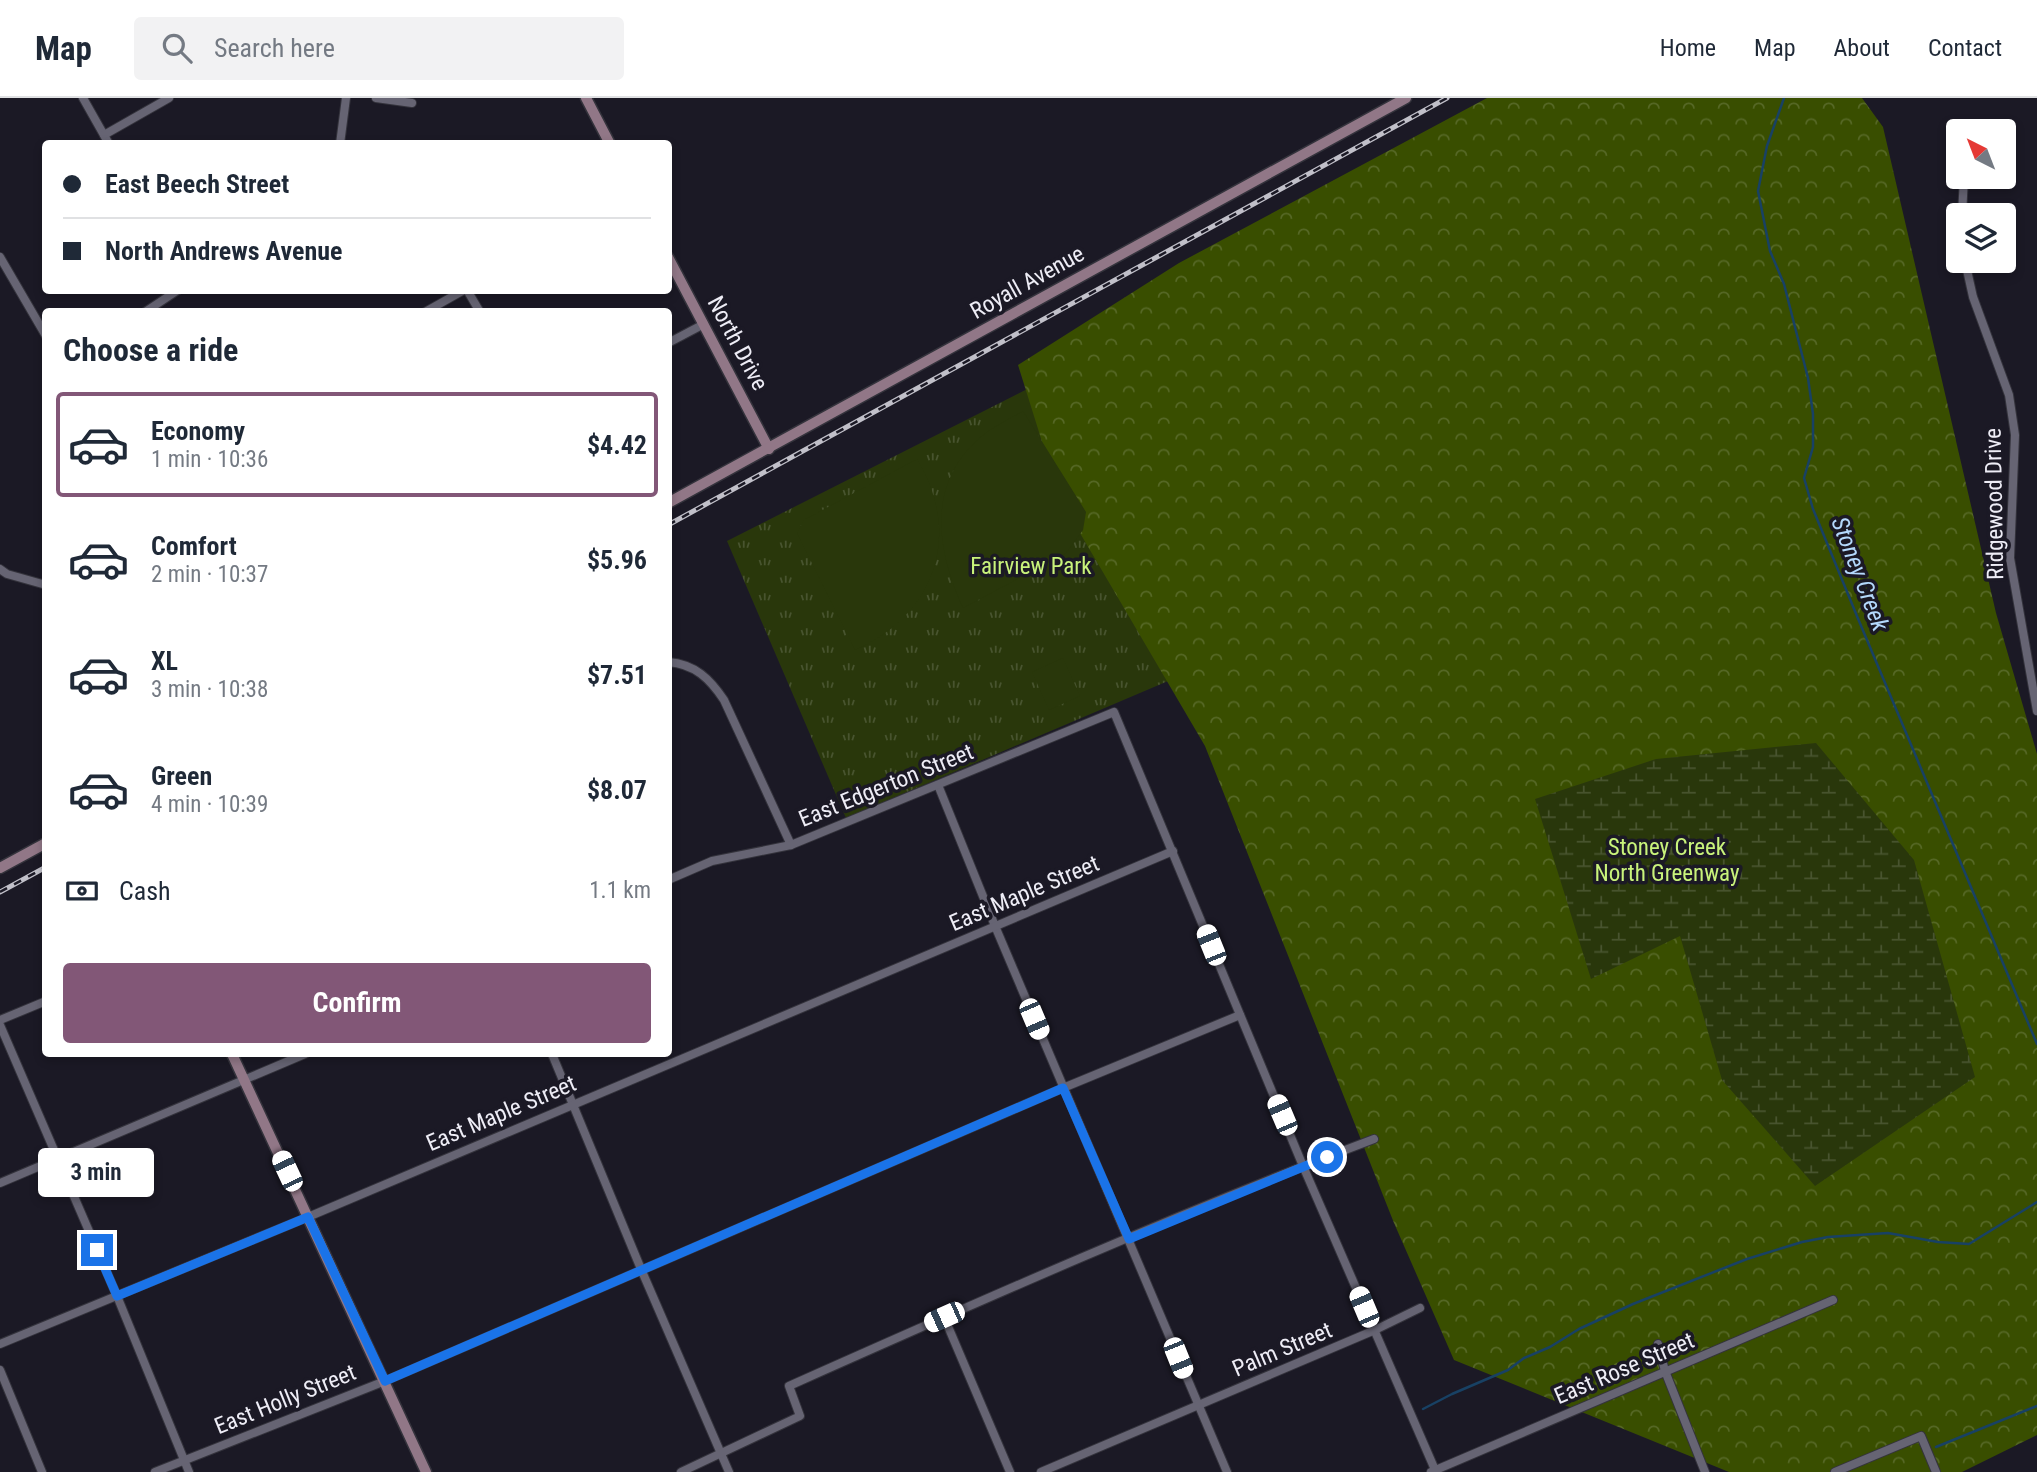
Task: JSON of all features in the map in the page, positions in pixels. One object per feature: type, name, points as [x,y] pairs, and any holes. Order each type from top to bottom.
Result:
[{"type":"street","points":[[83,98],[107,139],[169,98]]},
{"type":"street","points":[[341,140],[346,98]]},
{"type":"street","points":[[376,98],[412,103]]},
{"type":"street","points":[[586,98],[608,140]]},
{"type":"street","name":"Royall Avenue","points":[[672,501],[1406,98]]},
{"type":"street","points":[[0,257],[42,329]]},
{"type":"street","name":"North Drive","points":[[672,264],[769,449]]},
{"type":"street","name":"Ridgewood Drive","points":[[1968,273],[1973,297],[2009,395],[2015,435],[2010,558],[2037,711]]},
{"type":"street","points":[[151,308],[172,294]]},
{"type":"street","points":[[432,308],[459,294]]},
{"type":"street","points":[[672,341],[704,324]]},
{"type":"street","points":[[0,569],[7,574],[42,584]]},
{"type":"street","points":[[672,663],[697,670],[709,678],[724,699],[791,845]]},
{"type":"street","name":"East Edgerton Street","points":[[672,878],[712,861],[791,845],[1114,712],[1173,851]]},
{"type":"street","points":[[938,785],[1063,1088],[1227,1472]]},
{"type":"street","points":[[0,868],[42,845]]},
{"type":"street","points":[[1173,851],[1303,1166],[1434,1471]]},
{"type":"street","name":"East Maple Street","points":[[0,1344],[308,1217],[1173,851]]},
{"type":"street","points":[[42,1003],[0,1023],[189,1472]]},
{"type":"street","name":"East Holly Street","points":[[155,1472],[385,1381],[1063,1088],[1240,1015]]},
{"type":"street","points":[[233,1057],[426,1472]]},
{"type":"street","points":[[0,1183],[298,1057]]},
{"type":"street","points":[[553,1057],[729,1472]]},
{"type":"street","points":[[681,1472],[800,1416],[789,1386],[944,1317],[1303,1166],[1374,1139]]},
{"type":"street","name":"East Rose Street","points":[[1434,1471],[1833,1300]]},
{"type":"street","name":"Palm Street","points":[[1041,1472],[1375,1330],[1420,1308]]},
{"type":"street","points":[[944,1317],[1010,1472]]},
{"type":"street","points":[[1658,1343],[1665,1371],[1705,1472]]},
{"type":"street","points":[[0,1370],[42,1472]]},
{"type":"street","points":[[1835,1472],[1921,1436],[1936,1472]]},
{"type":"green space","name":"Stoney Creek North Greenway","points":[[1487,98],[1862,98],[1883,127],[1996,613],[2037,754],[2037,1435],[1962,1472],[1729,1472],[1454,1360],[1394,1223],[1205,746],[1060,499],[1018,365],[1179,263]]},
{"type":"green space","name":"Fairview Park","points":[[1116,344],[1248,647],[846,818],[727,541]]},
{"type":"green space","points":[[1023,411],[1086,512],[1083,530],[1066,553],[963,608],[954,586],[942,540],[944,496],[952,474],[964,454],[987,432]]},
{"type":"green space","points":[[917,459],[931,488],[938,516],[939,544],[933,570],[922,594],[905,616],[883,635],[855,650],[797,533],[804,520]]},
{"type":"green space","points":[[1063,658],[1080,696],[1049,710],[1032,672]]},
{"type":"green space","points":[[1816,743],[1914,860],[1975,1077],[1815,1186],[1722,1080],[1680,936],[1591,979],[1535,799],[1656,759]]},
{"type":"waterway","name":"Stoney Creek","points":[[1784,98],[1767,146],[1758,191],[1770,251],[1784,284],[1808,378],[1813,414],[1813,447],[1804,478],[1813,509],[1859,621],[2037,1044]]},
{"type":"waterway","points":[[1423,1409],[1508,1370],[1524,1358],[1550,1347],[1579,1329],[1633,1304],[1747,1259],[1828,1237],[1888,1233],[1938,1242],[1969,1244],[2037,1202]]},
{"type":"waterway","points":[[1936,1447],[2037,1406]]},
{"type":"railway","points":[[672,523],[1447,98]]},
{"type":"railway","points":[[0,892],[42,869]]},
{"type":"route","points":[[97,1250],[117,1296],[308,1217],[385,1381],[1063,1088],[1129,1239],[1327,1157]]}]
